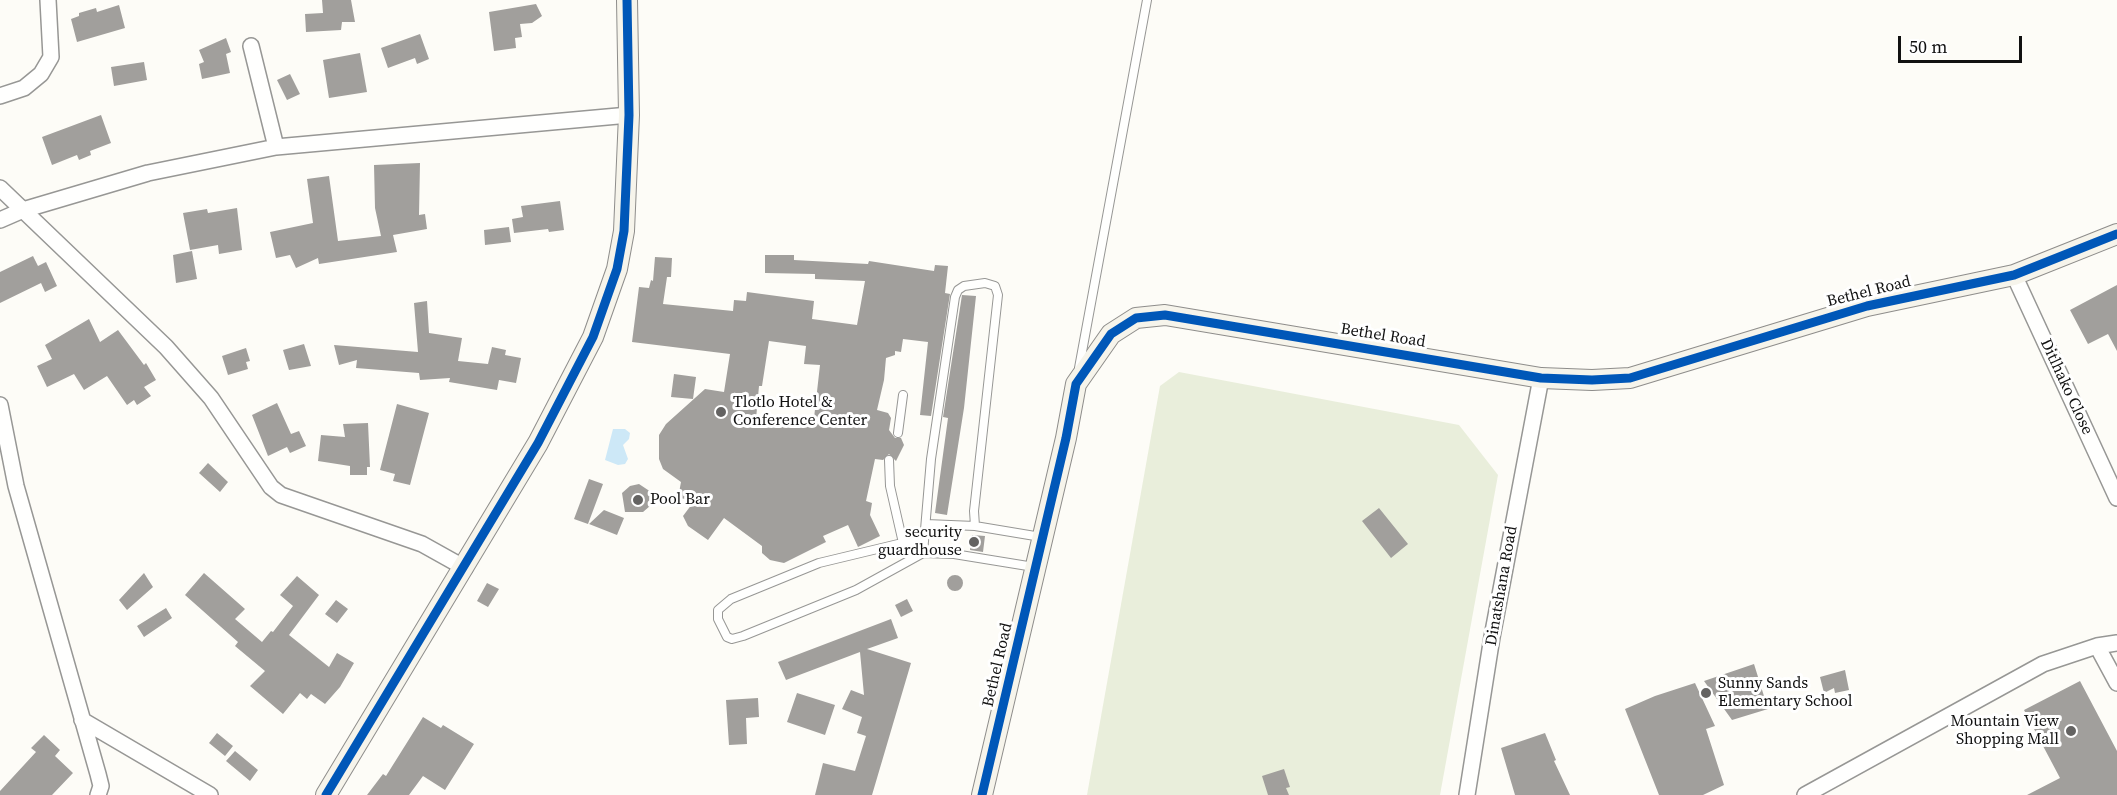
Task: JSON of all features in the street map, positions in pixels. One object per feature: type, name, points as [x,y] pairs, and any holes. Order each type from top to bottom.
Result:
[{"type":"street","points":[[0,96],[24,88],[41,74],[51,57],[48,0]]},
{"type":"street","points":[[326,795],[465,568],[538,443],[599,320],[617,269],[624,231],[629,115],[627,0]]},
{"type":"street","points":[[251,46],[276,147]]},
{"type":"street","points":[[0,220],[23,210],[148,173],[276,147],[629,115]]},
{"type":"street","points":[[0,188],[166,347],[211,398],[271,487],[281,495],[422,544],[465,568]]},
{"type":"street","name":"Bethel Road","points":[[982,795],[1043,538],[1076,384],[1111,334],[1136,318],[1165,315],[1541,378],[1592,380],[1630,378],[1867,306],[2014,275],[2117,234]]},
{"type":"street","name":"Ditlhako Close","points":[[2014,275],[2117,498]]},
{"type":"street","name":"Dinatshana Road","points":[[1467,795],[1492,637],[1541,378]]},
{"type":"street","points":[[0,405],[16,486],[99,780],[98,795]]},
{"type":"street","points":[[1805,795],[2043,664],[2097,646],[2117,643]]},
{"type":"street","points":[[2097,646],[2117,683]]},
{"type":"street","points":[[81,720],[210,795]]},
{"type":"lane","points":[[1076,384],[1147,0]]},
{"type":"lane","points":[[923,553],[931,459],[955,297],[957,290],[964,286],[985,283],[995,286],[999,307],[974,511],[975,526]]},
{"type":"lane","points":[[898,433],[903,395]]},
{"type":"lane","points":[[889,460],[890,486],[903,543]]},
{"type":"lane","points":[[926,524],[975,526],[1043,538]]},
{"type":"lane","points":[[923,538],[819,563],[731,599],[718,609],[718,619],[727,637],[732,639],[742,636],[856,590],[923,553],[954,554],[1036,567]]},
{"type":"green space","points":[[1179,372],[1459,425],[1498,475],[1440,795],[1087,795],[1160,386]]},
{"type":"water","points":[[613,429],[625,429],[630,433],[629,439],[623,445],[628,459],[625,464],[618,465],[605,460]]},
{"type":"building","points":[[322,0],[351,0],[355,22],[342,22],[341,30],[306,32],[305,14],[323,13]]},
{"type":"building","points":[[536,4],[542,16],[532,23],[520,24],[522,37],[515,38],[516,48],[494,51],[489,12]]},
{"type":"building","points":[[119,5],[125,28],[77,42],[71,19],[79,16],[79,13],[96,8],[97,12]]},
{"type":"building","points":[[420,34],[429,59],[417,64],[415,58],[388,68],[381,48]]},
{"type":"building","points":[[226,38],[231,52],[226,54],[230,73],[202,79],[199,64],[204,62],[199,50]]},
{"type":"building","points":[[360,53],[367,92],[329,98],[323,60]]},
{"type":"building","points":[[144,62],[147,80],[114,86],[111,67]]},
{"type":"building","points":[[290,74],[300,94],[287,100],[277,80]]},
{"type":"building","points":[[101,115],[111,143],[90,151],[91,155],[79,160],[77,155],[52,165],[42,137]]},
{"type":"building","points":[[420,163],[419,215],[425,214],[427,229],[393,235],[397,252],[319,264],[318,258],[296,268],[290,255],[276,258],[270,232],[313,223],[307,179],[329,176],[338,241],[381,236],[375,208],[374,165]]},
{"type":"building","points":[[560,201],[564,230],[549,232],[548,229],[514,233],[512,219],[523,217],[521,206]]},
{"type":"building","points":[[237,208],[242,250],[219,254],[218,245],[190,250],[183,213],[207,209],[208,213]]},
{"type":"building","points":[[509,227],[511,242],[485,245],[484,230]]},
{"type":"building","points":[[192,251],[197,279],[176,283],[173,255]]},
{"type":"building","name":"Tlotlo Hotel & Conference Center","points":[[765,255],[794,255],[794,260],[868,264],[869,261],[934,271],[935,265],[948,266],[945,293],[950,294],[931,416],[920,415],[928,342],[903,339],[901,352],[895,351],[895,355],[886,358],[877,410],[888,413],[891,418],[889,430],[895,438],[901,438],[904,445],[896,461],[889,454],[883,460],[875,459],[866,501],[872,503],[870,515],[880,536],[858,547],[848,525],[823,536],[826,542],[784,563],[770,560],[762,553],[762,546],[724,518],[708,540],[688,526],[683,516],[695,500],[678,498],[681,482],[663,469],[659,459],[659,435],[666,424],[705,389],[724,392],[730,354],[632,342],[639,287],[649,288],[651,280],[653,281],[655,257],[672,258],[671,277],[667,277],[663,304],[733,311],[734,300],[746,301],[747,292],[814,301],[812,319],[857,325],[865,281],[815,279],[815,274],[765,273]],"holes":[[[769,341],[806,346],[804,364],[820,365],[813,427],[756,419],[759,386],[762,386]]]},
{"type":"building","points":[[33,256],[38,266],[46,262],[57,286],[45,292],[41,283],[0,303],[0,272]]},
{"type":"building","points":[[2117,285],[2117,351],[2108,334],[2088,344],[2070,310]]},
{"type":"building","points":[[962,295],[976,296],[964,408],[947,515],[935,513],[948,418],[943,417]]},
{"type":"building","points":[[427,301],[429,333],[462,338],[458,361],[488,364],[492,347],[506,350],[505,355],[521,358],[516,383],[499,380],[497,390],[449,382],[450,378],[420,380],[419,373],[356,368],[357,360],[339,365],[334,345],[418,352],[414,303]]},
{"type":"building","points":[[89,319],[100,342],[118,330],[144,365],[146,363],[156,380],[144,387],[151,396],[137,405],[134,400],[127,405],[107,376],[84,390],[74,374],[47,387],[37,366],[52,359],[45,345]]},
{"type":"building","points":[[304,344],[311,366],[289,370],[283,350]]},
{"type":"building","points":[[246,348],[250,361],[246,362],[248,369],[228,375],[222,356]]},
{"type":"building","points":[[674,374],[696,377],[693,399],[671,397]]},
{"type":"building","points":[[277,403],[291,434],[299,431],[306,446],[290,453],[287,447],[268,456],[252,415]]},
{"type":"building","points":[[397,404],[429,413],[410,485],[393,481],[395,474],[380,470]]},
{"type":"building","points":[[368,423],[370,467],[367,467],[367,475],[350,475],[350,466],[318,461],[321,435],[345,437],[343,424]]},
{"type":"building","points":[[208,463],[228,482],[220,492],[199,473]]},
{"type":"building","points":[[589,479],[603,484],[588,524],[574,519]]},
{"type":"building","name":"Pool Bar","points":[[639,484],[651,492],[650,506],[643,512],[625,512],[622,493],[630,486]]},
{"type":"building","points":[[1379,508],[1408,544],[1391,558],[1362,521]]},
{"type":"building","points":[[604,510],[624,518],[617,535],[589,524]]},
{"type":"building","name":"security guardhouse","points":[[972,535],[985,536],[983,552],[970,550]]},
{"type":"building","points":[[144,573],[153,587],[127,610],[119,600]]},
{"type":"building","points":[[204,573],[245,609],[235,619],[262,642],[271,631],[273,632],[293,606],[280,595],[297,576],[319,595],[289,635],[329,667],[337,653],[354,663],[340,687],[325,704],[311,694],[307,699],[300,693],[283,714],[250,686],[265,671],[235,646],[238,642],[185,595]]},
{"type":"building","points":[[955,575],[961,577],[963,583],[961,589],[955,591],[949,589],[947,583],[949,577]]},
{"type":"building","points":[[487,583],[499,589],[488,607],[477,601]]},
{"type":"building","points":[[907,599],[913,611],[901,617],[895,605]]},
{"type":"building","points":[[336,600],[348,609],[337,623],[325,614]]},
{"type":"building","points":[[166,608],[172,618],[144,637],[137,626]]},
{"type":"building","points":[[891,619],[898,638],[867,649],[911,663],[872,795],[815,795],[823,763],[855,771],[866,736],[857,733],[862,717],[842,709],[851,690],[864,695],[860,652],[786,680],[778,662]]},
{"type":"building","points":[[1754,664],[1768,709],[1732,720],[1704,681]]},
{"type":"building","points":[[1845,670],[1849,690],[1835,693],[1834,688],[1824,693],[1820,677]]},
{"type":"building","name":"Mountain View Shopping Mall","points":[[2080,681],[2117,751],[2117,795],[2027,795],[2060,778],[2024,710]]},
{"type":"building","points":[[1695,683],[1715,726],[1706,729],[1724,785],[1703,795],[1659,795],[1625,709]]},
{"type":"building","points":[[797,693],[835,705],[825,735],[787,722]]},
{"type":"building","points":[[758,698],[759,717],[746,718],[747,744],[729,745],[726,700]]},
{"type":"building","points":[[423,717],[441,728],[443,725],[474,744],[445,790],[423,776],[409,795],[367,795],[383,774],[386,776]]},
{"type":"building","points":[[217,733],[233,746],[225,756],[209,743]]},
{"type":"building","points":[[1545,733],[1556,760],[1554,761],[1570,795],[1515,795],[1501,748]]},
{"type":"building","points":[[44,735],[60,750],[55,756],[73,773],[52,795],[0,795],[0,791],[36,752],[31,748]]},
{"type":"building","points":[[235,751],[258,770],[250,781],[226,761]]},
{"type":"building","points":[[1284,769],[1290,787],[1286,788],[1289,795],[1268,795],[1262,776]]},
{"type":"cycle path","points":[[326,795],[538,443],[593,337],[617,269],[624,231],[629,115],[627,0]]},
{"type":"cycle path","points":[[982,795],[1066,438],[1076,384],[1111,334],[1136,318],[1165,315],[1541,378],[1592,380],[1630,378],[1867,306],[2014,275],[2117,234]]},
{"type":"place","name":"Tlotlo Hotel & Conference Center","points":[[721,412]]},
{"type":"place","name":"Pool Bar","points":[[638,500]]},
{"type":"place","name":"security guardhouse","points":[[974,542]]},
{"type":"place","name":"Sunny Sands Elementary School","points":[[1706,693]]},
{"type":"place","name":"Mountain View Shopping Mall","points":[[2071,731]]}]
